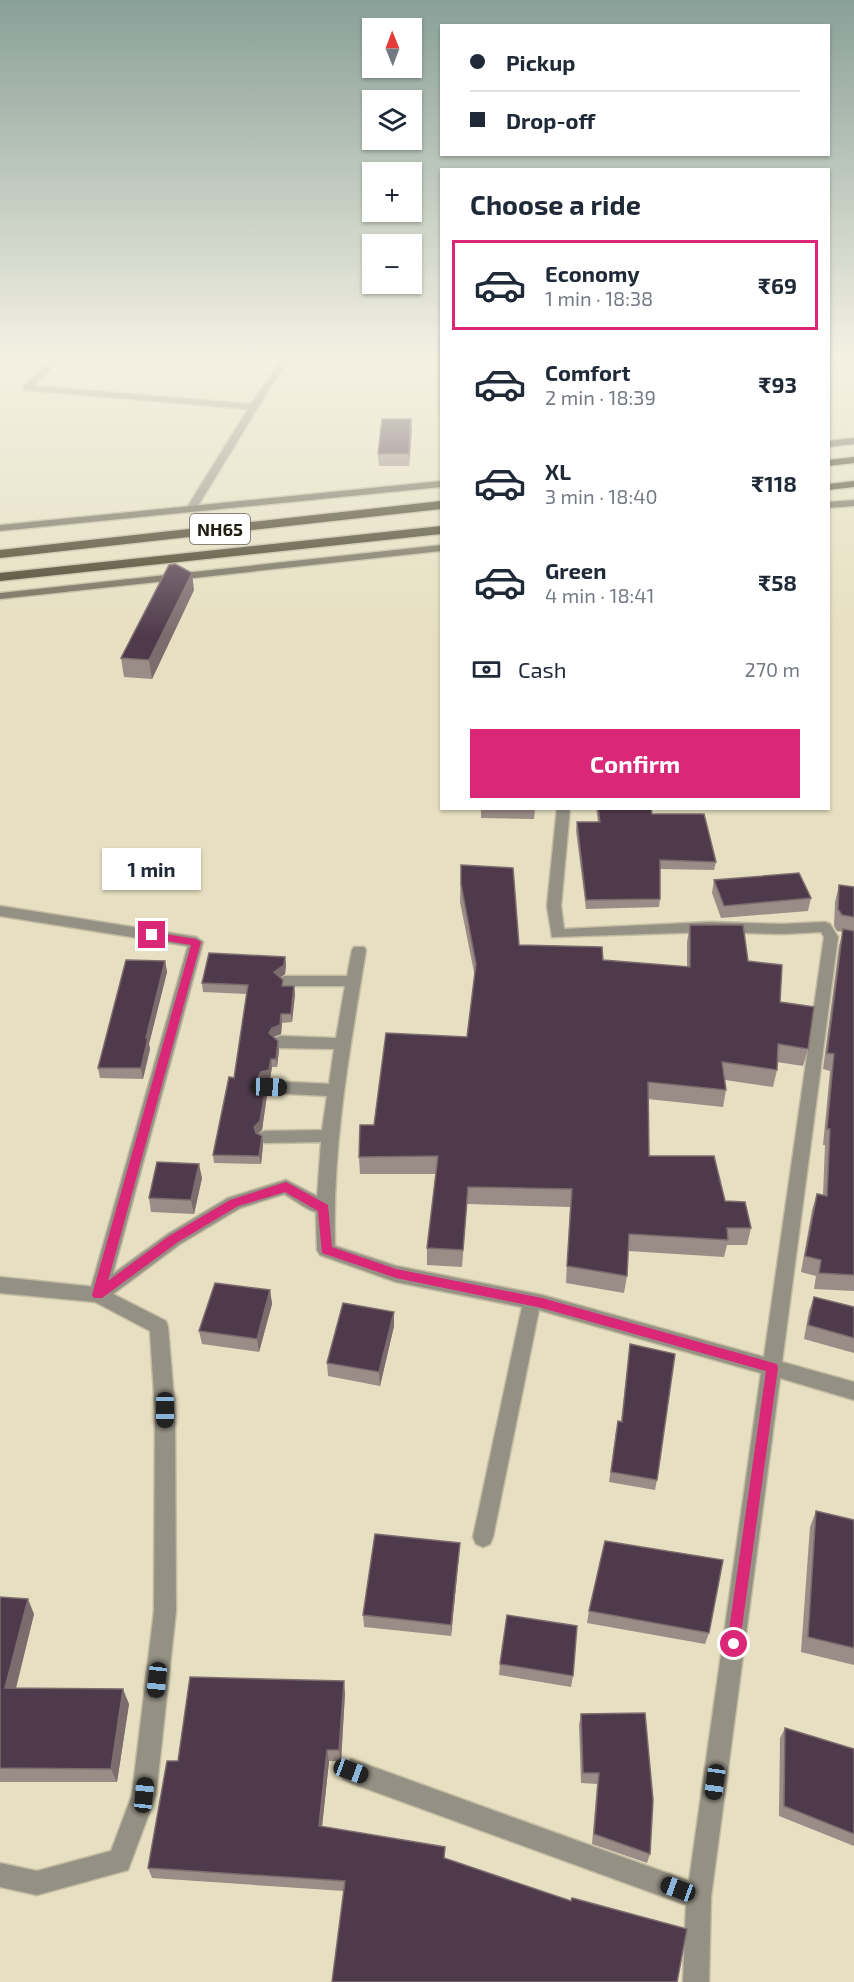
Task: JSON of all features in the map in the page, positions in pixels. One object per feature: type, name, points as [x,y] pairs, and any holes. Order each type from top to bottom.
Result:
[{"type":"highway","points":[[830,463],[854,460]]},
{"type":"highway","points":[[830,487],[854,484]]},
{"type":"highway","name":"NH65","points":[[0,554],[440,505]]},
{"type":"highway","name":"NH65","points":[[0,577],[440,530]]},
{"type":"street","points":[[191,509],[226,451]]},
{"type":"street","points":[[0,528],[440,484]]},
{"type":"street","points":[[830,505],[854,502]]},
{"type":"street","points":[[0,596],[440,548]]},
{"type":"street","points":[[564,810],[554,906],[557,934],[709,927],[783,929],[825,927],[837,938],[772,1368],[699,1897],[696,1982]]},
{"type":"street","points":[[0,911],[196,942],[98,1295]]},
{"type":"street","points":[[359,950],[331,1136],[324,1208],[326,1250],[396,1274],[532,1302],[854,1391]]},
{"type":"street","points":[[284,981],[354,981]]},
{"type":"street","points":[[280,1042],[344,1044]]},
{"type":"street","points":[[269,1087],[337,1090]]},
{"type":"street","points":[[265,1137],[331,1136]]},
{"type":"street","points":[[98,1295],[174,1239],[234,1203],[286,1187],[324,1208]]},
{"type":"street","points":[[0,1285],[98,1295],[159,1327],[165,1410],[165,1611],[144,1795],[119,1861],[37,1883],[0,1875]]},
{"type":"street","points":[[483,1538],[532,1302]]},
{"type":"street","points":[[351,1771],[699,1897]]},
{"type":"building","points":[[378,451],[409,451],[409,454],[378,454]]},
{"type":"building","points":[[175,564],[192,573],[149,660],[121,658],[169,565]]},
{"type":"building","points":[[598,810],[651,810],[652,814],[704,814],[716,862],[660,860],[660,899],[586,900],[577,822],[600,822]]},
{"type":"building","points":[[461,865],[513,868],[519,945],[602,947],[603,960],[690,967],[690,925],[743,925],[748,961],[782,965],[780,1002],[814,1007],[808,1049],[778,1044],[777,1070],[722,1062],[726,1090],[648,1082],[649,1156],[714,1156],[725,1201],[745,1202],[751,1228],[727,1228],[728,1240],[629,1234],[627,1276],[567,1266],[572,1189],[468,1187],[463,1250],[427,1248],[438,1156],[359,1157],[360,1125],[374,1125],[386,1033],[467,1037],[476,964],[461,884]]},
{"type":"building","points":[[799,873],[811,898],[724,906],[714,880]]},
{"type":"building","points":[[839,885],[854,887],[854,917],[842,915],[838,909]]},
{"type":"building","points":[[843,929],[854,931],[854,1275],[819,1273],[821,1260],[805,1256],[817,1194],[827,1196],[830,1129],[827,1129],[834,1054],[827,1053]]},
{"type":"building","points":[[209,953],[285,957],[284,965],[274,972],[283,980],[282,986],[294,986],[291,1014],[281,1014],[280,1025],[272,1028],[269,1033],[278,1041],[276,1059],[271,1059],[269,1070],[261,1072],[258,1077],[260,1083],[266,1086],[260,1121],[254,1127],[256,1133],[262,1136],[259,1156],[213,1155],[229,1077],[234,1078],[248,985],[202,983]]},
{"type":"building","points":[[126,960],[165,961],[141,1068],[98,1068]]},
{"type":"building","points":[[157,1162],[199,1164],[191,1200],[149,1198]]},
{"type":"building","points":[[215,1283],[270,1290],[257,1339],[199,1331]]},
{"type":"building","points":[[814,1297],[854,1307],[854,1338],[808,1325]]},
{"type":"building","points":[[343,1303],[394,1312],[379,1372],[327,1363]]},
{"type":"building","points":[[630,1344],[675,1354],[657,1480],[611,1472],[618,1421],[622,1422]]},
{"type":"building","points":[[816,1511],[854,1520],[854,1648],[808,1637]]},
{"type":"building","points":[[375,1534],[460,1543],[451,1625],[363,1615]]},
{"type":"building","points":[[605,1541],[723,1560],[709,1633],[589,1611]]},
{"type":"building","points":[[0,1597],[28,1599],[5,1688],[123,1689],[111,1769],[0,1768]]},
{"type":"building","points":[[507,1615],[577,1626],[573,1676],[500,1664]]},
{"type":"building","points":[[190,1677],[344,1681],[339,1750],[327,1750],[319,1826],[445,1847],[444,1858],[571,1901],[572,1898],[687,1929],[677,1982],[332,1982],[345,1881],[148,1868],[167,1761],[178,1761]]},
{"type":"building","points":[[645,1713],[653,1800],[650,1854],[594,1834],[599,1773],[583,1773],[581,1714]]},
{"type":"building","points":[[785,1728],[854,1749],[854,1834],[784,1806]]},
{"type":"route","points":[[152,935],[196,942],[98,1295],[174,1239],[234,1203],[286,1187],[324,1208],[326,1250],[396,1274],[542,1303],[772,1368],[734,1644]]}]
